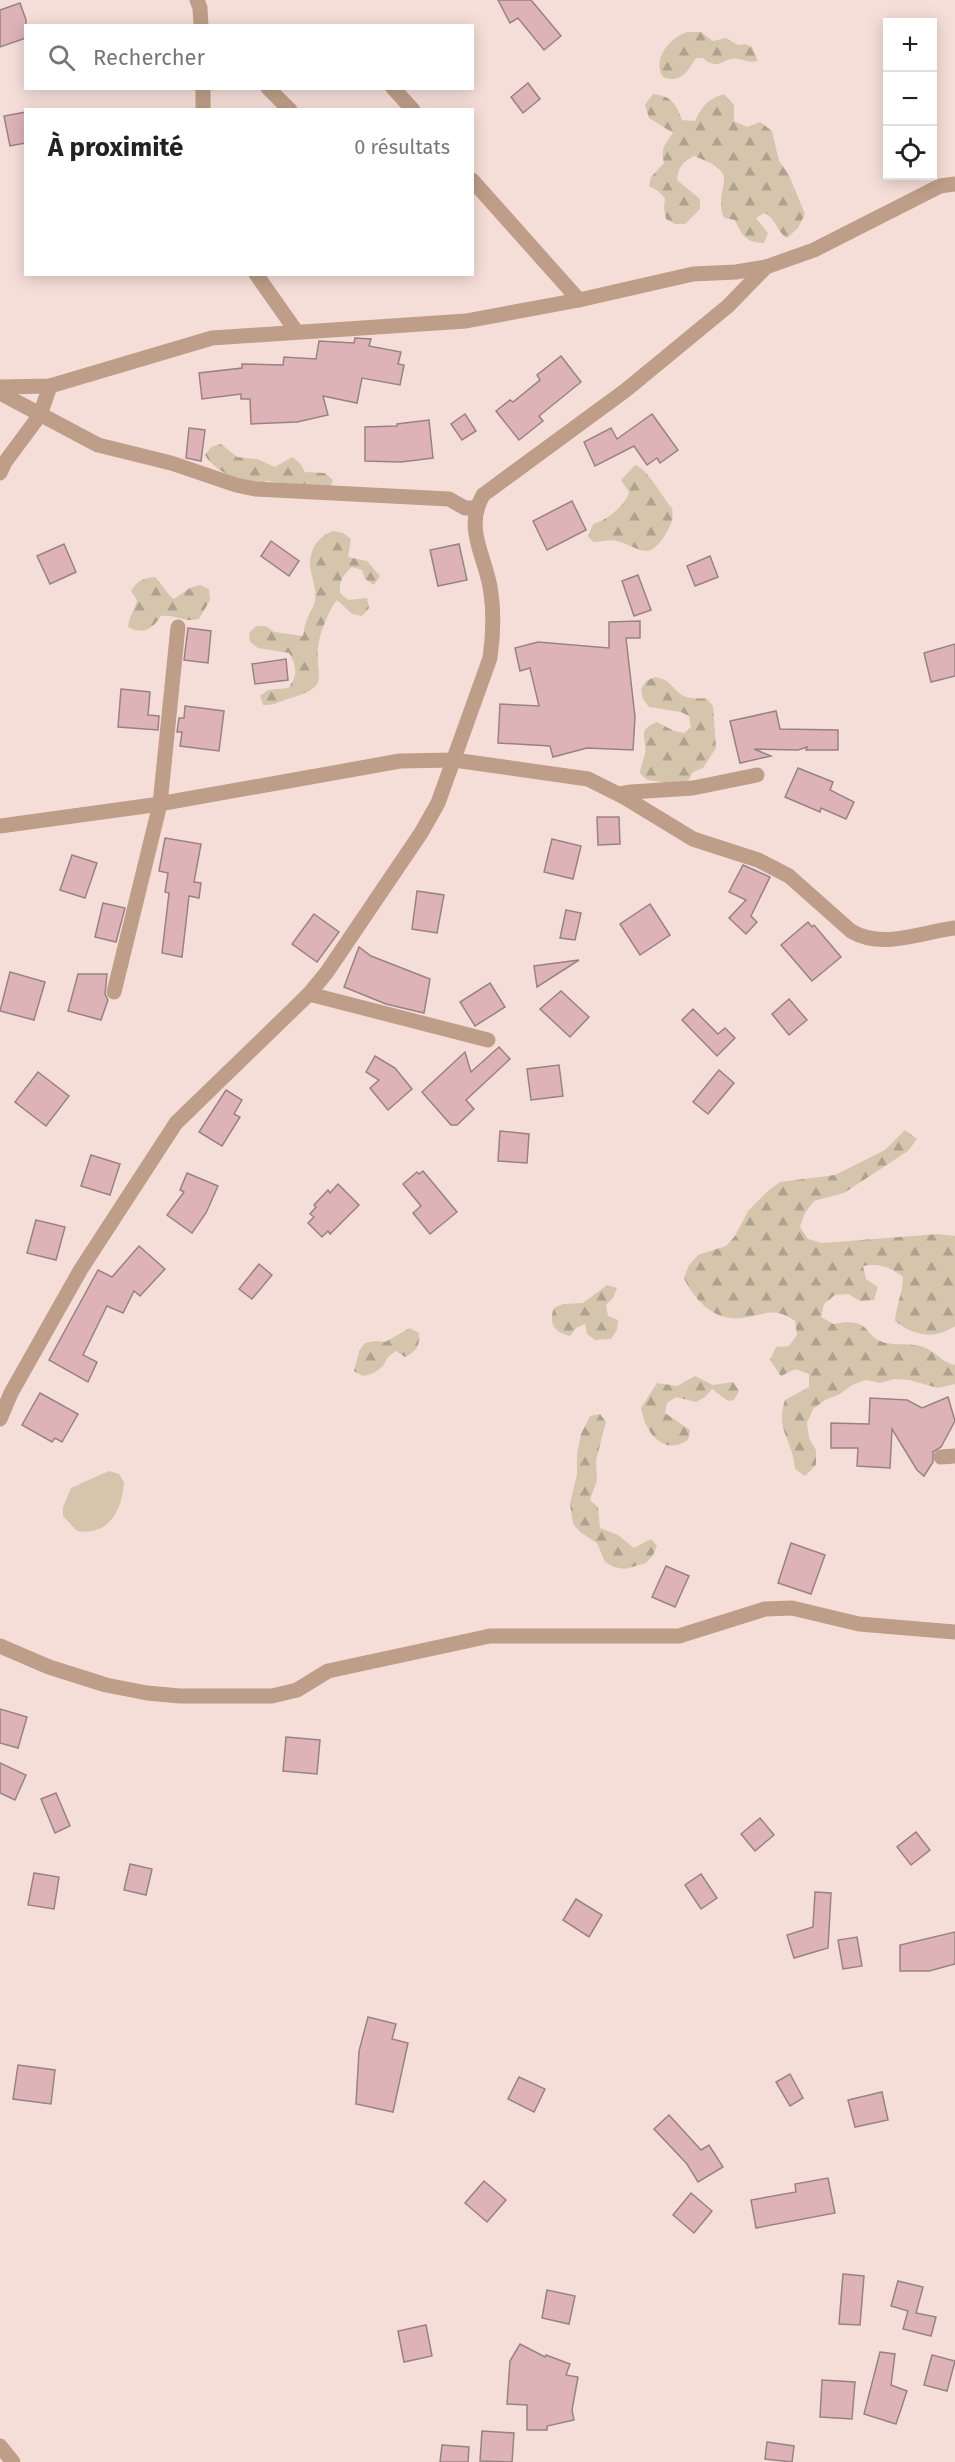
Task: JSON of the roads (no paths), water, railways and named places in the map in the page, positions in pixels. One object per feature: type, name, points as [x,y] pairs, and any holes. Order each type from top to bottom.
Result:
[{"type":"street","points":[[197,0],[204,23]]},
{"type":"street","points":[[203,90],[203,108]]},
{"type":"street","points":[[270,90],[288,108]]},
{"type":"street","points":[[395,90],[411,108]]},
{"type":"street","points":[[474,182],[579,300]]},
{"type":"street","points":[[0,387],[50,386],[212,338],[466,321],[579,300],[693,274],[736,272],[766,267],[814,250],[940,186],[955,184]]},
{"type":"street","points":[[0,1419],[5,1398],[81,1269],[176,1123],[309,994],[327,972],[421,833],[446,787],[490,658],[494,634],[491,591],[475,531],[476,507],[483,495],[626,390],[728,306],[766,267]]},
{"type":"street","points":[[257,276],[296,331]]},
{"type":"street","points":[[0,474],[5,462],[40,415],[50,386]]},
{"type":"street","points":[[0,393],[98,445],[171,463],[236,485],[255,489],[449,499],[465,508],[476,507]]},
{"type":"street","points":[[114,992],[160,804],[178,627]]},
{"type":"street","points":[[0,826],[160,804],[400,761],[454,760],[588,779],[620,794],[693,839],[758,860],[789,876],[851,931],[861,937],[871,940],[902,939],[955,928]]},
{"type":"street","points":[[620,794],[693,788],[757,775]]},
{"type":"street","points":[[309,994],[488,1040]]},
{"type":"street","points":[[0,1646],[49,1667],[106,1684],[147,1693],[180,1696],[272,1696],[297,1690],[328,1671],[490,1636],[679,1636],[765,1609],[792,1608],[859,1624],[955,1632]]},
{"type":"street","points":[[0,1634],[16,1651]]},
{"type":"street","points":[[0,2446],[13,2462]]}]
